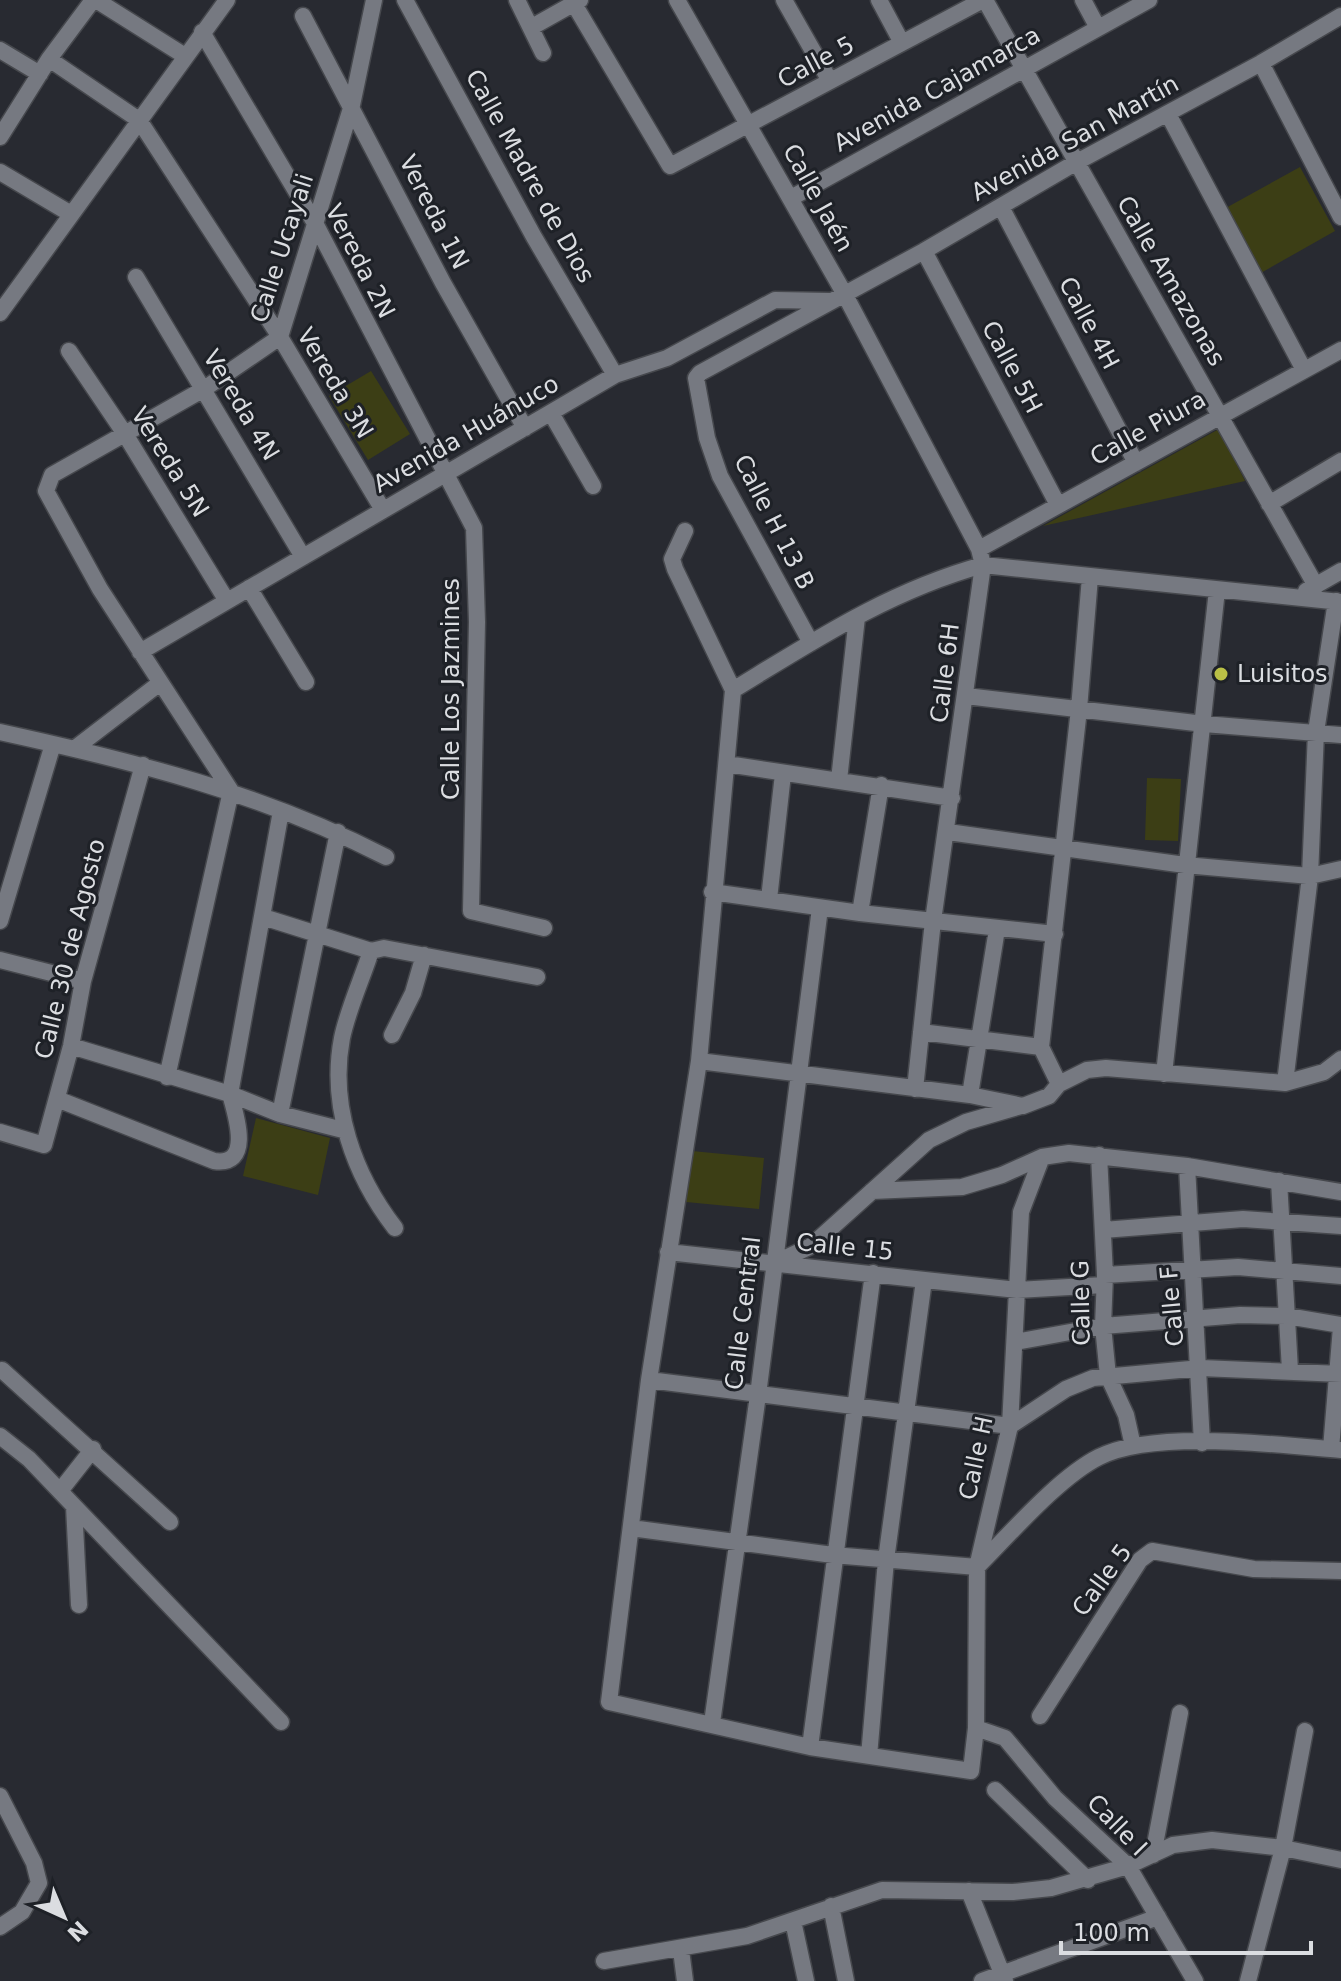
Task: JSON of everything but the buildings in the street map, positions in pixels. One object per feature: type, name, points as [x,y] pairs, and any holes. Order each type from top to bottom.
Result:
[{"type":"street","points":[[0,313],[227,0]]},
{"type":"street","name":"Calle Ucayali","points":[[140,652],[46,491],[46,482],[52,475],[204,389],[280,337],[352,105],[374,0]]},
{"type":"street","name":"Calle Madre de Dios","points":[[405,0],[534,237],[615,375]]},
{"type":"street","points":[[517,0],[543,53]]},
{"type":"street","name":"Calle Jaén","points":[[677,0],[791,198],[838,297]]},
{"type":"street","points":[[784,0],[830,81]]},
{"type":"street","points":[[879,0],[902,43]]},
{"type":"street","name":"Calle 5","points":[[577,2],[670,166],[984,0]]},
{"type":"street","name":"Calle Amazonas","points":[[984,0],[1222,415],[1316,586]]},
{"type":"street","points":[[1083,0],[1098,28]]},
{"type":"street","name":"Avenida Cajamarca","points":[[791,198],[1149,0]]},
{"type":"street","points":[[0,137],[90,1],[185,56]]},
{"type":"street","points":[[532,27],[577,2]]},
{"type":"street","name":"Vereda 1N","points":[[303,16],[443,283],[525,428]]},
{"type":"street","name":"Avenida San Martín","points":[[700,373],[924,251],[1075,163],[1261,63],[1341,16]]},
{"type":"street","name":"Vereda 2N","points":[[202,32],[316,225],[447,473]]},
{"type":"street","points":[[0,50],[40,74]]},
{"type":"street","points":[[49,59],[139,120]]},
{"type":"street","points":[[1261,63],[1341,217]]},
{"type":"street","points":[[1168,114],[1304,370]]},
{"type":"street","name":"Vereda 3N","points":[[139,120],[280,337],[383,510]]},
{"type":"street","points":[[0,172],[71,214]]},
{"type":"street","name":"Calle 4H","points":[[1001,207],[1136,463]]},
{"type":"street","name":"Calle 5H","points":[[924,251],[1058,505]]},
{"type":"street","name":"Vereda 4N","points":[[136,277],[303,557]]},
{"type":"street","points":[[838,297],[981,557]]},
{"type":"street","name":"Avenida Huánuco","points":[[140,652],[615,375],[667,358],[775,300],[838,297]]},
{"type":"street","name":"Calle Piura","points":[[981,557],[1058,505],[1341,350]]},
{"type":"street","name":"Vereda 5N","points":[[69,351],[125,434],[227,601]]},
{"type":"street","name":"Calle H 13 B","points":[[700,373],[696,378],[707,438],[720,476],[811,643]]},
{"type":"street","points":[[551,413],[593,486]]},
{"type":"street","points":[[1269,504],[1341,461]]},
{"type":"street","name":"Calle Los Jazmines","points":[[447,473],[474,528],[477,622],[471,911],[544,928]]},
{"type":"street","points":[[685,531],[672,559],[675,569],[733,690],[712,892],[699,1061],[649,1380],[609,1702],[810,1747],[869,1756],[886,1560],[924,1280]]},
{"type":"street","points":[[733,690],[888,598],[981,557],[1090,577],[1339,602],[1316,732],[1310,876],[1285,1083]]},
{"type":"street","name":"Calle 6H","points":[[915,1089],[933,921],[966,696],[981,557]]},
{"type":"street","points":[[1295,598],[1341,571]]},
{"type":"street","points":[[1059,1084],[1041,1047],[1065,847],[1090,577]]},
{"type":"street","points":[[249,588],[306,682]]},
{"type":"street","points":[[1164,1074],[1217,590]]},
{"type":"street","points":[[839,780],[857,617]]},
{"type":"street","points":[[140,652],[231,791],[167,1077]]},
{"type":"street","points":[[74,749],[160,683]]},
{"type":"street","points":[[966,696],[1204,724],[1341,735]]},
{"type":"street","points":[[0,732],[143,765],[231,791],[338,832],[386,857]]},
{"type":"street","points":[[0,921],[53,744]]},
{"type":"street","points":[[727,764],[952,798]]},
{"type":"street","name":"Calle 30 de Agosto","points":[[0,1132],[44,1145],[71,1046],[83,981],[143,765]]},
{"type":"street","points":[[769,899],[783,774]]},
{"type":"street","points":[[860,913],[881,785]]},
{"type":"street","points":[[57,1099],[224,1162],[239,1148],[239,1127],[230,1094],[250,968],[263,917],[281,811]]},
{"type":"street","points":[[280,1114],[338,832]]},
{"type":"street","points":[[948,832],[1185,865],[1310,876],[1341,869]]},
{"type":"street","points":[[712,892],[860,913],[1055,934]]},
{"type":"street","name":"Calle Central","points":[[712,1723],[758,1395],[820,908]]},
{"type":"street","points":[[263,917],[371,951],[384,948],[537,977]]},
{"type":"street","points":[[970,1095],[997,929]]},
{"type":"street","points":[[371,951],[342,1038],[343,1130],[377,1204],[395,1228]]},
{"type":"street","points":[[392,1035],[413,993],[424,955]]},
{"type":"street","points":[[0,960],[83,981]]},
{"type":"street","points":[[921,1032],[1041,1047]]},
{"type":"street","points":[[71,1046],[230,1094],[280,1114],[343,1130]]},
{"type":"street","points":[[773,1264],[811,1246],[929,1140],[966,1122],[1049,1096],[1059,1084],[1087,1070],[1106,1068],[1285,1083],[1324,1072],[1341,1059]]},
{"type":"street","points":[[699,1061],[970,1095],[1023,1106]]},
{"type":"street","points":[[872,1191],[962,1187],[1002,1175],[1042,1157],[1099,1155],[1187,1166],[1341,1192]]},
{"type":"street","name":"Calle G","points":[[1099,1155],[1103,1326],[1108,1376],[1126,1415],[1133,1446]]},
{"type":"street","name":"Calle H","points":[[869,1756],[971,1771],[976,1728],[977,1567],[1010,1426],[1021,1212],[1042,1157]]},
{"type":"street","name":"Calle F","points":[[1187,1166],[1201,1368],[1202,1443]]},
{"type":"street","points":[[1279,1181],[1290,1370]]},
{"type":"street","points":[[1103,1230],[1281,1220],[1341,1226]]},
{"type":"street","name":"Calle 15","points":[[668,1252],[1017,1290],[1192,1270],[1284,1269],[1341,1276]]},
{"type":"street","points":[[810,1747],[833,1555],[873,1273]]},
{"type":"street","points":[[631,1528],[833,1555],[977,1567],[1071,1478],[1099,1457],[1133,1446],[1202,1443],[1336,1450],[1341,1326],[1287,1316],[1196,1318],[1103,1326],[1016,1342]]},
{"type":"street","points":[[649,1380],[1010,1426],[1066,1389],[1108,1376],[1201,1368],[1339,1374]]},
{"type":"street","points":[[2,1370],[93,1449],[170,1522]]},
{"type":"street","points":[[0,1436],[60,1491],[281,1722]]},
{"type":"street","points":[[60,1491],[93,1449]]},
{"type":"street","points":[[74,1506],[79,1605]]},
{"type":"street","name":"Calle 5","points":[[1040,1716],[1140,1560],[1152,1551],[1254,1569],[1341,1571]]},
{"type":"street","points":[[1153,1855],[1180,1713]]},
{"type":"street","name":"Calle I","points":[[976,1728],[1005,1738],[1055,1798],[1128,1866],[1189,1979]]},
{"type":"street","points":[[1248,1981],[1283,1848],[1305,1731]]},
{"type":"street","points":[[995,1790],[1088,1880]]},
{"type":"street","points":[[0,1796],[34,1863],[39,1883],[22,1912],[0,1927]]},
{"type":"street","points":[[604,1961],[681,1950],[747,1936],[882,1890],[1013,1892],[1088,1880],[1173,1845],[1212,1840],[1283,1848],[1341,1860]]},
{"type":"street","points":[[969,1891],[1004,1978]]},
{"type":"street","points":[[831,1906],[846,1981]]},
{"type":"street","points":[[982,1981],[1004,1978],[1158,1917]]},
{"type":"street","points":[[793,1921],[806,1981]]},
{"type":"street","points":[[681,1950],[685,1981]]},
{"type":"green space","points":[[1300,167],[1335,231],[1259,274],[1224,209]]},
{"type":"green space","points":[[371,371],[410,434],[368,460],[329,396]]},
{"type":"green space","points":[[1219,429],[1245,481],[1043,526]]},
{"type":"green space","points":[[1147,778],[1181,779],[1178,841],[1145,840]]},
{"type":"green space","points":[[256,1118],[330,1138],[318,1195],[243,1176]]},
{"type":"green space","points":[[692,1151],[764,1158],[759,1209],[686,1202]]},
{"type":"place","name":"Luisitos","points":[[1221,674]]}]
